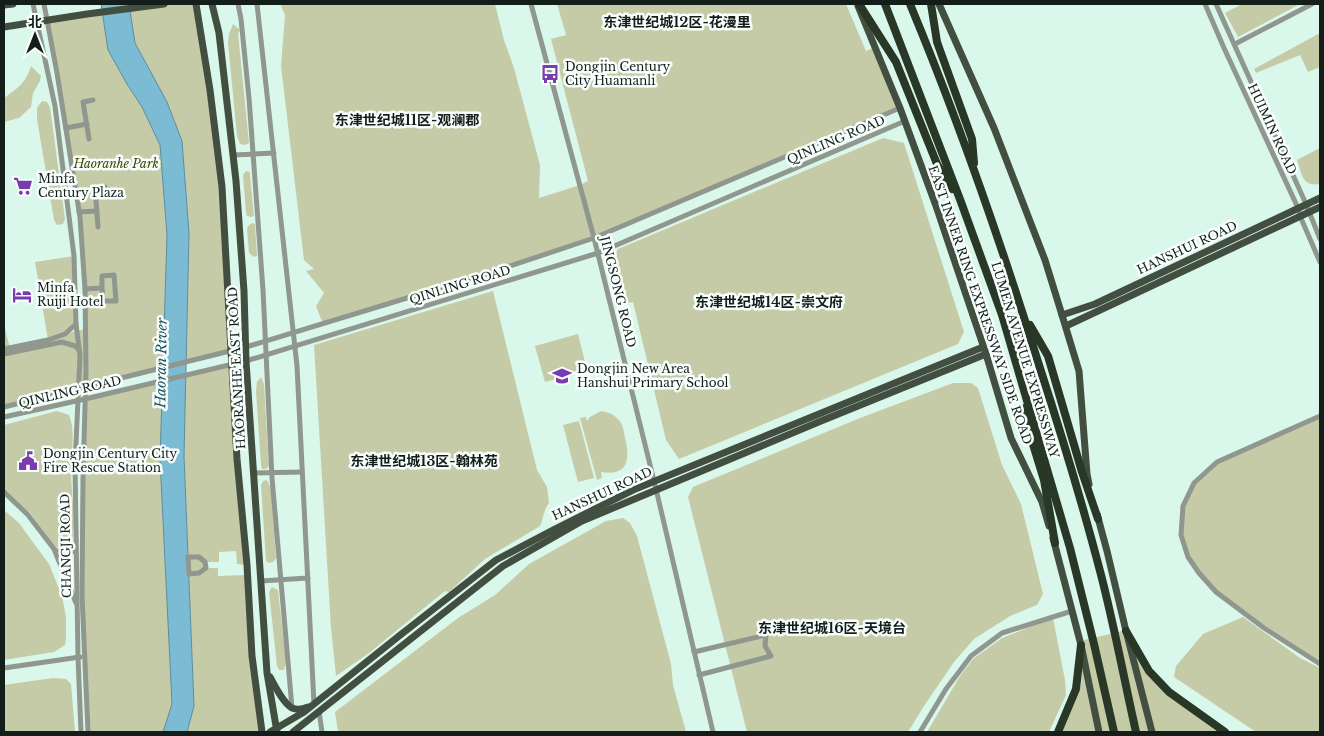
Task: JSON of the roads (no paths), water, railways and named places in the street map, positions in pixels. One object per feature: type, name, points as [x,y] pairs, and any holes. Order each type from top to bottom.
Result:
[{"type":"highway","points":[[858,4],[896,62],[937,164],[961,202]]},
{"type":"highway","name":"LUMEN AVENUE EXPRESSWAY","points":[[885,4],[1002,314],[1070,548],[1114,732]]},
{"type":"highway","name":"LUMEN AVENUE EXPRESSWAY","points":[[910,4],[930,51],[975,172],[1023,312],[1100,572],[1136,732]]},
{"type":"highway","points":[[931,4],[937,42],[972,139],[975,172]]},
{"type":"highway","points":[[1023,312],[1048,356],[1082,472],[1098,519]]},
{"type":"highway","points":[[1022,384],[1028,428],[1044,480],[1054,542]]},
{"type":"highway","points":[[1126,631],[1149,671],[1169,692],[1225,732]]},
{"type":"highway","points":[[1058,732],[1076,689],[1081,645]]},
{"type":"main road","points":[[4,5],[13,4]]},
{"type":"main road","points":[[4,28],[163,4]]},
{"type":"main road","name":"HAORANHE EAST ROAD","points":[[196,4],[210,90],[222,187],[237,459],[247,564],[252,656],[262,732]]},
{"type":"main road","name":"HAORANHE EAST ROAD","points":[[212,4],[219,33],[234,155],[267,672],[274,731]]},
{"type":"main road","name":"EAST INNER RING EXPRESSWAY SIDE ROAD","points":[[858,4],[900,108],[936,206],[986,354],[1011,438],[1042,502],[1081,645],[1099,732]]},
{"type":"main road","points":[[939,4],[998,136],[1045,260],[1079,370],[1087,474],[1108,551],[1152,732]]},
{"type":"main road","name":"HANSHUI ROAD","points":[[1066,326],[1299,212],[1306,204],[1320,198]]},
{"type":"main road","name":"HANSHUI ROAD","points":[[1062,315],[1095,304],[1299,212],[1309,212],[1320,206]]},
{"type":"main road","name":"HANSHUI ROAD","points":[[295,731],[503,566],[582,521],[655,485],[983,347]]},
{"type":"main road","name":"HANSHUI ROAD","points":[[274,731],[304,712],[496,560],[576,517],[633,490],[655,485],[986,354]]},
{"type":"main road","points":[[267,672],[282,698],[292,708],[301,709],[312,705]]},
{"type":"street","name":"CHANGJI ROAD","points":[[33,4],[55,106],[74,256],[76,324],[80,371],[74,465],[81,732]]},
{"type":"street","name":"CHANGJI ROAD","points":[[44,4],[79,212],[85,289],[86,387],[82,594],[88,732]]},
{"type":"street","points":[[238,4],[253,154],[263,285],[272,473],[292,708]]},
{"type":"street","points":[[257,4],[293,333],[308,578],[312,705]]},
{"type":"street","name":"JINGSONG ROAD","points":[[531,4],[598,253],[713,732]]},
{"type":"street","name":"HUIMIN ROAD","points":[[1205,4],[1320,262]]},
{"type":"street","name":"HUIMIN ROAD","points":[[1216,4],[1320,238]]},
{"type":"street","points":[[1235,44],[1312,4]]},
{"type":"street","points":[[89,139],[83,102],[94,100]]},
{"type":"street","name":"QINLING ROAD","points":[[4,407],[246,347],[489,273],[594,238],[900,108]]},
{"type":"street","name":"QINLING ROAD","points":[[4,417],[246,361],[598,253],[905,121]]},
{"type":"street","points":[[66,128],[87,124]]},
{"type":"street","points":[[234,155],[274,153]]},
{"type":"street","points":[[98,227],[95,188],[105,187]]},
{"type":"street","points":[[79,212],[97,211]]},
{"type":"street","points":[[114,275],[116,301],[103,302],[102,288],[102,276],[114,275]]},
{"type":"street","points":[[85,289],[102,288]]},
{"type":"street","points":[[4,349],[48,340],[65,334],[76,324]]},
{"type":"street","points":[[4,354],[62,342],[75,346],[79,350]]},
{"type":"street","points":[[1320,416],[1216,462],[1194,483],[1183,506],[1181,535],[1188,557],[1199,574],[1216,592],[1264,628],[1320,664]]},
{"type":"street","points":[[254,474],[302,472]]},
{"type":"street","points":[[4,492],[28,515],[54,549],[77,606]]},
{"type":"street","points":[[54,549],[62,554],[69,554],[76,549]]},
{"type":"street","points":[[261,581],[308,578]]},
{"type":"street","points":[[920,732],[946,690],[971,656],[1002,633],[1072,611]]},
{"type":"street","points":[[694,652],[766,635],[765,646],[770,656],[699,675]]},
{"type":"street","points":[[4,668],[85,656]]},
{"type":"street","points":[[318,711],[322,732]]},
{"type":"water","points":[[101,4],[129,4],[135,43],[167,102],[182,141],[189,233],[184,456],[194,706],[187,732],[163,732],[172,704],[160,459],[167,235],[160,145],[142,107],[108,50]]},
{"type":"place","name":"Dongjin Century City Huamanli","points":[[550,74]]},
{"type":"place","name":"Minfa Century Plaza","points":[[23,186]]},
{"type":"place","name":"Minfa Ruiji Hotel","points":[[22,295]]},
{"type":"place","name":"Dongjin New Area Hanshui Primary School","points":[[562,376]]},
{"type":"place","name":"Dongjin Century City Fire Rescue Station","points":[[28,461]]},
{"type":"district","name":"东津世纪城12区-花漫里","points":[[677,22]]},
{"type":"district","name":"东津世纪城11区-观澜郡","points":[[407,120]]},
{"type":"district","name":"东津世纪城14区-崇文府","points":[[769,302]]},
{"type":"district","name":"东津世纪城13区-翰林苑","points":[[424,461]]},
{"type":"district","name":"东津世纪城16区-天境台","points":[[832,628]]},
{"type":"park label","name":"Haoranhe Park","points":[[116,164]]},
{"type":"water label","name":"Haoran River","points":[[161,363]]}]
